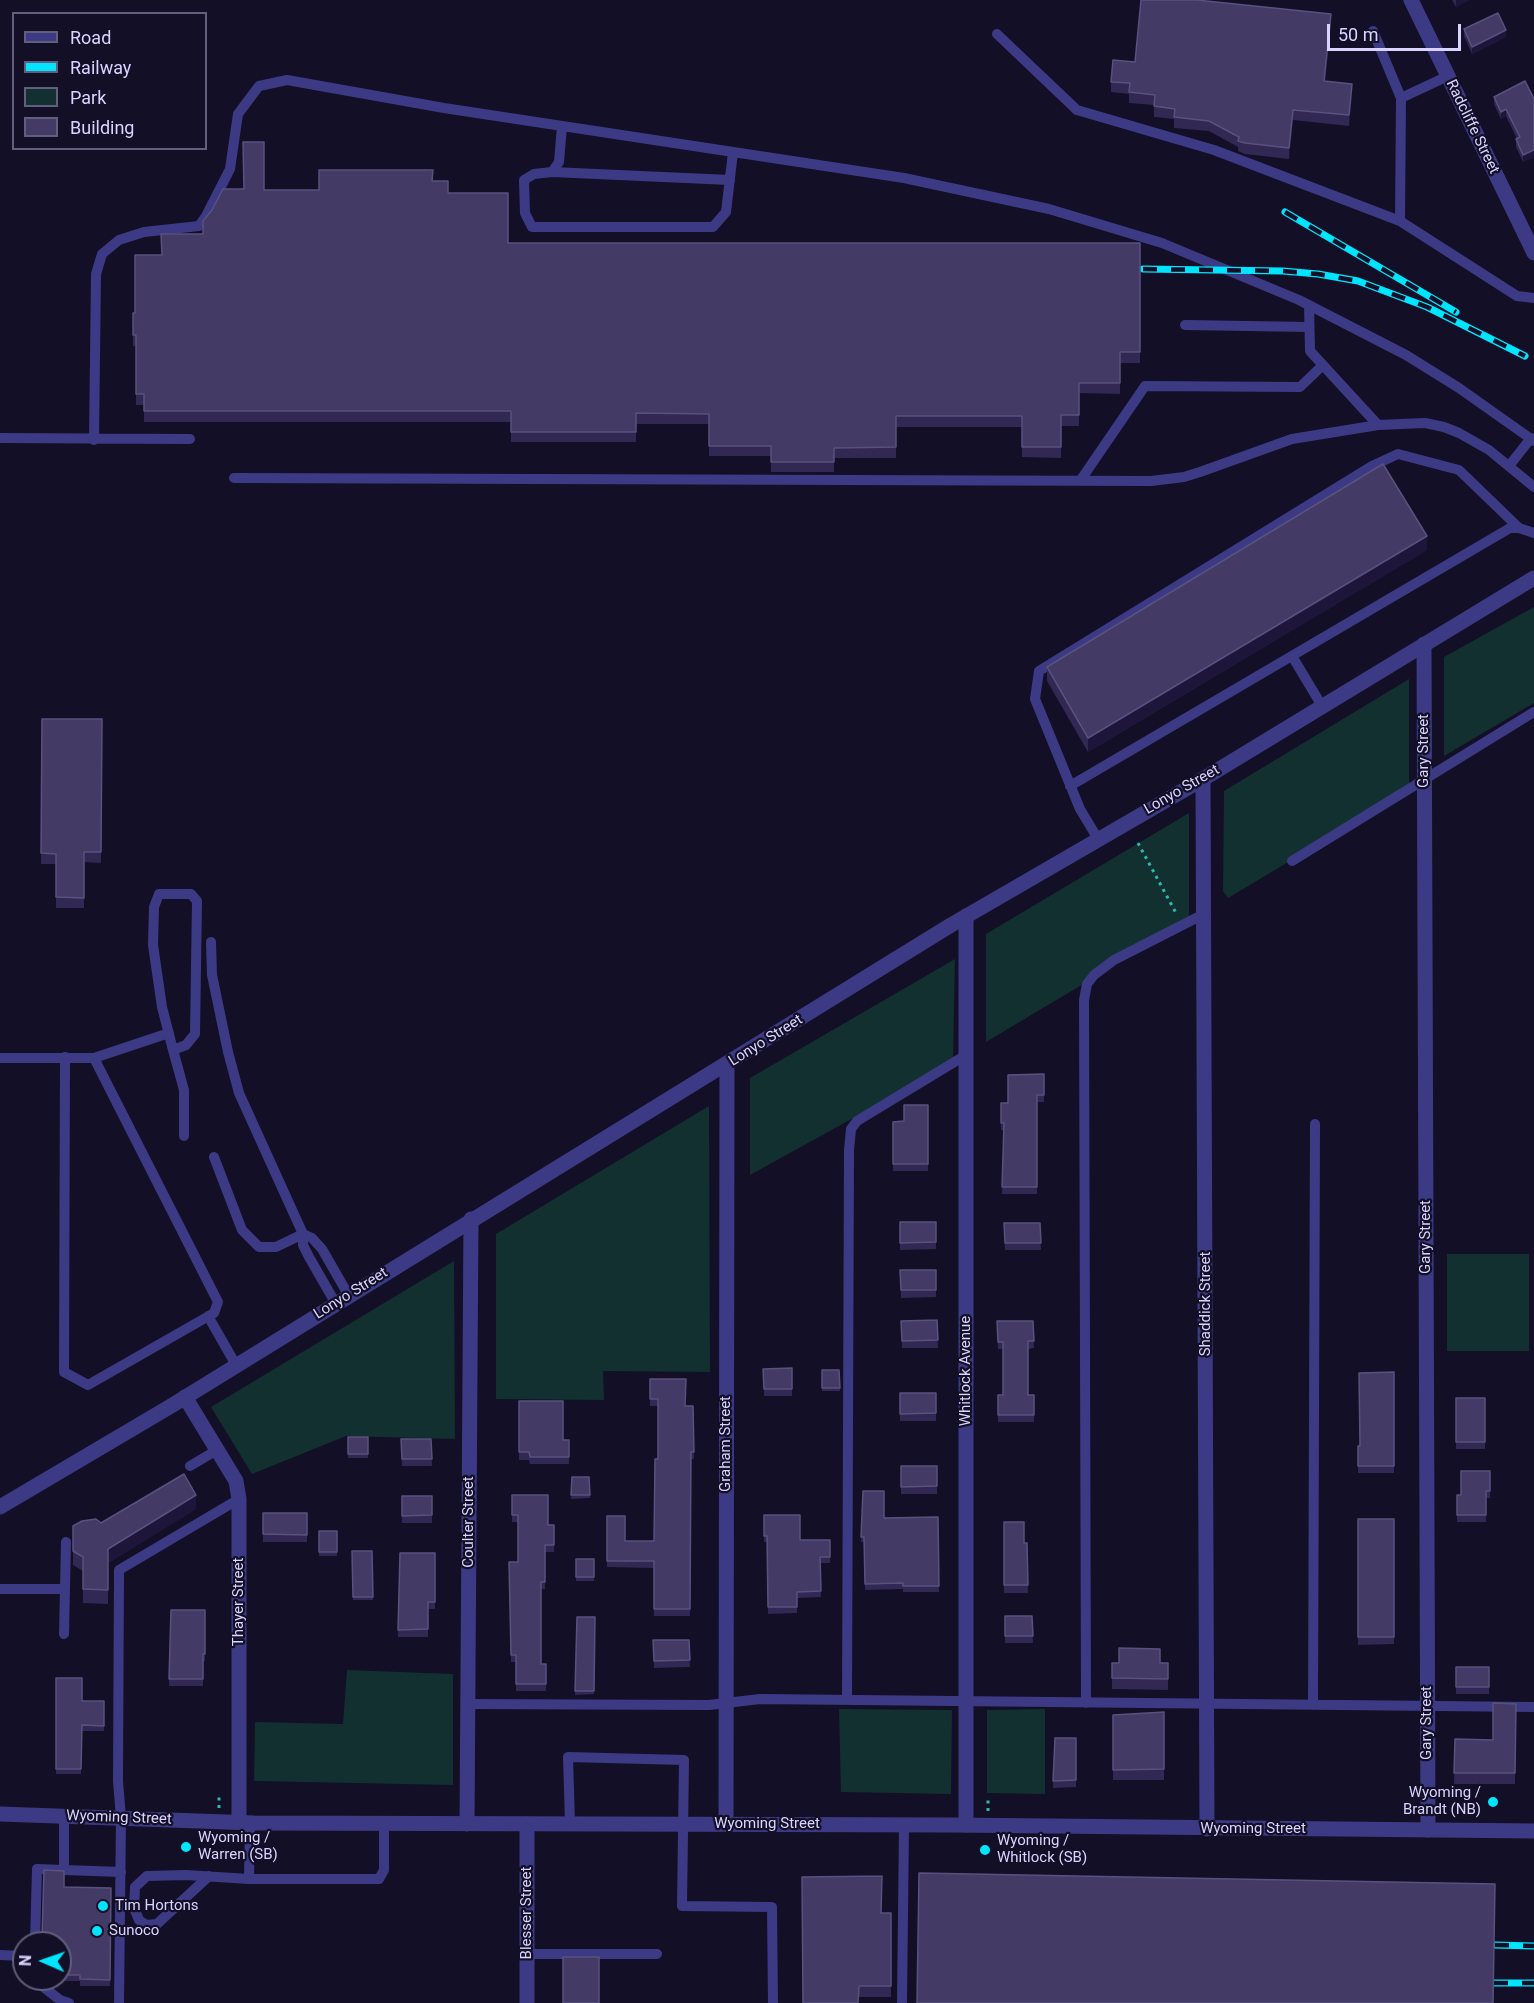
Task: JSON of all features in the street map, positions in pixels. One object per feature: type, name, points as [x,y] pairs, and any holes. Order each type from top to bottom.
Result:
[{"type":"street","name":"Radcliffe Street","points":[[1411,0],[1534,254]]},
{"type":"street","name":"Lonyo Street","points":[[0,1508],[727,1065],[966,916],[1203,779],[1534,578]]},
{"type":"street","name":"Gary Street","points":[[1424,645],[1428,1830]]},
{"type":"street","name":"Shaddick Street","points":[[1203,779],[1207,1828]]},
{"type":"street","name":"Whitlock Avenue","points":[[966,916],[966,1826]]},
{"type":"street","name":"Graham Street","points":[[726,1824],[727,1065]]},
{"type":"street","name":"Coulter Street","points":[[467,1824],[471,1219]]},
{"type":"street","name":"Thayer Street","points":[[185,1397],[236,1481],[239,1499],[244,1822]]},
{"type":"street","name":"Wyoming Street","points":[[0,1814],[384,1824],[904,1825],[1534,1831]]},
{"type":"street","name":"Blesser Street","points":[[527,1824],[527,2003]]},
{"type":"lane","points":[[1373,31],[1401,98],[1400,221]]},
{"type":"lane","points":[[997,34],[1077,110],[1214,150],[1400,221],[1516,296],[1534,298]]},
{"type":"lane","points":[[1401,98],[1448,76]]},
{"type":"lane","points":[[94,440],[96,274],[102,254],[119,240],[144,231],[199,226],[230,169],[238,114],[258,86],[287,80],[562,126],[904,178],[1049,210],[1162,243],[1309,305],[1406,355],[1459,388],[1532,439],[1509,466]]},
{"type":"lane","points":[[552,172],[559,162],[562,126]]},
{"type":"lane","points":[[730,180],[552,172],[534,174],[524,180],[525,213],[532,227],[713,227],[726,212],[730,180],[733,152]]},
{"type":"lane","points":[[1309,305],[1310,351],[1378,425]]},
{"type":"lane","points":[[1185,325],[1309,327]]},
{"type":"lane","points":[[1080,481],[1145,386],[1300,387],[1323,365]]},
{"type":"lane","points":[[234,478],[1151,481],[1184,477],[1292,439],[1378,425],[1425,423],[1460,433],[1509,466],[1534,487]]},
{"type":"lane","points":[[0,438],[190,440]]},
{"type":"lane","points":[[1098,839],[1080,809],[1035,699],[1039,671],[1372,466],[1398,454],[1459,470],[1520,528]]},
{"type":"lane","points":[[1070,786],[1510,528],[1520,528],[1534,533]]},
{"type":"lane","points":[[1292,656],[1322,706]]},
{"type":"lane","points":[[1292,861],[1534,712]]},
{"type":"lane","points":[[173,1050],[186,1045],[195,1034],[197,901],[191,894],[159,894],[154,907],[153,945],[162,1007],[173,1050],[184,1090],[184,1136]]},
{"type":"lane","points":[[1086,1703],[1084,1000],[1087,984],[1094,975],[1114,960],[1204,914]]},
{"type":"lane","points":[[211,942],[212,975],[239,1093],[303,1234],[312,1238],[322,1249],[343,1300]]},
{"type":"lane","points":[[0,1058],[94,1058],[169,1033]]},
{"type":"lane","points":[[847,1700],[849,1150],[851,1129],[856,1121],[966,1055]]},
{"type":"lane","points":[[64,1057],[64,1372],[88,1384],[214,1313],[218,1302],[94,1058]]},
{"type":"lane","points":[[1313,1705],[1315,1124]]},
{"type":"lane","points":[[214,1157],[242,1230],[259,1247],[276,1247],[303,1234]]},
{"type":"lane","points":[[207,1316],[236,1365]]},
{"type":"lane","points":[[189,1466],[217,1450]]},
{"type":"lane","points":[[119,2003],[121,1818],[118,1781],[119,1570],[239,1499]]},
{"type":"lane","points":[[64,1634],[66,1542]]},
{"type":"lane","points":[[0,1589],[65,1589]]},
{"type":"lane","points":[[468,1704],[709,1706],[760,1699],[1534,1707]]},
{"type":"lane","points":[[570,1824],[568,1757],[684,1760],[682,1906],[772,1907],[773,2003]]},
{"type":"lane","points":[[64,1816],[64,1870]]},
{"type":"lane","points":[[244,1822],[249,1879]]},
{"type":"lane","points":[[209,1876],[157,1924],[146,1925],[139,1920],[134,1908],[135,1887],[147,1876],[209,1876],[249,1879],[379,1879],[384,1870],[384,1824]]},
{"type":"lane","points":[[902,2003],[904,1825]]},
{"type":"lane","points":[[35,1931],[37,1869],[121,1872]]},
{"type":"lane","points":[[527,1954],[657,1954]]},
{"type":"lane","points":[[48,1991],[60,2000],[69,2003]]},
{"type":"path","points":[[1138,843],[1183,924]]},
{"type":"green space","points":[[1534,607],[1534,703],[1444,756],[1444,657]]},
{"type":"green space","points":[[1409,679],[1409,790],[1228,898],[1223,891],[1224,791]]},
{"type":"green space","points":[[1189,813],[1189,921],[986,1042],[986,934]]},
{"type":"green space","points":[[955,959],[953,1063],[750,1175],[750,1078]]},
{"type":"green space","points":[[709,1106],[710,1372],[603,1371],[604,1400],[496,1399],[496,1234]]},
{"type":"green space","points":[[1447,1254],[1529,1254],[1529,1351],[1447,1351]]},
{"type":"green space","points":[[454,1261],[455,1439],[346,1436],[252,1474],[211,1407]]},
{"type":"green space","points":[[347,1670],[453,1674],[453,1785],[254,1781],[255,1722],[343,1724]]},
{"type":"green space","points":[[839,1709],[952,1710],[951,1794],[841,1792]]},
{"type":"green space","points":[[1045,1709],[1045,1794],[987,1793],[987,1710]]},
{"type":"building","points":[[1141,0],[1197,0],[1331,14],[1324,81],[1352,84],[1349,115],[1293,110],[1289,148],[1238,141],[1239,137],[1209,121],[1174,117],[1175,109],[1154,106],[1155,95],[1129,92],[1130,83],[1111,82],[1113,60],[1135,62]]},
{"type":"building","points":[[1498,13],[1506,30],[1472,47],[1464,29]]},
{"type":"building","points":[[1525,81],[1534,99],[1534,150],[1523,155],[1516,139],[1520,137],[1506,109],[1501,112],[1494,97]]},
{"type":"building","points":[[243,142],[264,142],[264,190],[319,190],[319,170],[433,170],[432,181],[448,181],[448,193],[508,193],[508,243],[1140,243],[1140,352],[1120,352],[1120,383],[1079,383],[1079,415],[1061,415],[1061,447],[1022,447],[1022,416],[896,416],[896,447],[834,448],[834,462],[771,462],[771,446],[709,446],[709,414],[636,413],[636,432],[511,432],[511,411],[144,411],[144,394],[136,394],[136,335],[133,335],[135,255],[162,255],[161,234],[203,234],[203,221],[212,210],[223,189],[244,189]]},
{"type":"building","points":[[1383,464],[1427,536],[1088,738],[1047,667]]},
{"type":"building","points":[[42,719],[102,719],[101,852],[84,852],[84,898],[56,897],[56,854],[41,853]]},
{"type":"building","points":[[1044,1074],[1044,1095],[1037,1095],[1037,1187],[1002,1187],[1004,1123],[1001,1123],[1001,1103],[1008,1103],[1008,1075]]},
{"type":"building","points":[[904,1105],[928,1105],[928,1164],[893,1164],[893,1122],[904,1121]]},
{"type":"building","points":[[900,1222],[936,1222],[936,1242],[900,1243]]},
{"type":"building","points":[[1004,1223],[1040,1223],[1041,1243],[1005,1243]]},
{"type":"building","points":[[900,1270],[936,1270],[936,1290],[901,1290]]},
{"type":"building","points":[[937,1320],[938,1340],[902,1341],[901,1321]]},
{"type":"building","points":[[997,1321],[1033,1321],[1034,1341],[1028,1341],[1028,1395],[1034,1395],[1034,1415],[998,1415],[998,1395],[1003,1395],[1003,1342],[998,1342]]},
{"type":"building","points":[[792,1368],[792,1389],[764,1389],[763,1369]]},
{"type":"building","points":[[822,1370],[839,1370],[840,1388],[822,1388]]},
{"type":"building","points":[[1394,1372],[1394,1466],[1358,1466],[1359,1373]]},
{"type":"building","points":[[650,1379],[686,1379],[685,1406],[693,1406],[690,1609],[654,1609],[654,1561],[607,1561],[607,1516],[625,1516],[625,1541],[654,1541],[658,1399],[650,1399]]},
{"type":"building","points":[[900,1393],[936,1393],[936,1413],[900,1414]]},
{"type":"building","points":[[1456,1398],[1485,1398],[1485,1442],[1456,1442]]},
{"type":"building","points":[[519,1401],[563,1401],[563,1440],[569,1440],[569,1457],[530,1457],[529,1452],[519,1452]]},
{"type":"building","points":[[348,1437],[368,1437],[368,1454],[348,1454]]},
{"type":"building","points":[[401,1439],[431,1439],[432,1459],[402,1459]]},
{"type":"building","points":[[901,1466],[937,1466],[937,1486],[901,1487]]},
{"type":"building","points":[[1461,1471],[1490,1471],[1490,1491],[1486,1491],[1486,1515],[1457,1515],[1457,1495],[1461,1495]]},
{"type":"building","points":[[184,1474],[196,1495],[108,1549],[108,1590],[83,1589],[83,1557],[73,1551],[73,1526],[82,1521],[96,1519],[101,1523]]},
{"type":"building","points":[[572,1477],[589,1477],[590,1495],[571,1495]]},
{"type":"building","points":[[863,1491],[884,1491],[884,1518],[938,1517],[939,1586],[903,1586],[903,1583],[865,1584],[864,1537],[861,1537]]},
{"type":"building","points":[[512,1495],[548,1495],[548,1525],[554,1525],[554,1545],[545,1545],[545,1582],[541,1582],[541,1664],[546,1664],[546,1684],[516,1684],[516,1655],[511,1655],[509,1562],[518,1562],[518,1515],[512,1515]]},
{"type":"building","points":[[402,1496],[432,1496],[432,1515],[402,1516]]},
{"type":"building","points":[[263,1513],[307,1513],[307,1535],[263,1534]]},
{"type":"building","points":[[764,1515],[800,1515],[800,1540],[830,1540],[830,1557],[820,1557],[821,1591],[797,1592],[797,1607],[768,1607],[767,1536],[764,1536]]},
{"type":"building","points":[[1358,1519],[1394,1519],[1394,1637],[1358,1637]]},
{"type":"building","points":[[1004,1522],[1024,1522],[1028,1585],[1004,1585]]},
{"type":"building","points":[[319,1531],[337,1531],[337,1552],[319,1552]]},
{"type":"building","points":[[352,1551],[372,1551],[373,1597],[353,1597]]},
{"type":"building","points":[[400,1553],[435,1553],[435,1602],[428,1602],[428,1629],[398,1630]]},
{"type":"building","points":[[576,1559],[594,1559],[594,1577],[576,1577]]},
{"type":"building","points":[[171,1610],[205,1610],[203,1679],[169,1679]]},
{"type":"building","points":[[1005,1616],[1032,1616],[1033,1636],[1005,1636]]},
{"type":"building","points":[[577,1617],[595,1617],[594,1691],[575,1691]]},
{"type":"building","points":[[653,1640],[689,1640],[690,1660],[654,1661]]},
{"type":"building","points":[[1119,1648],[1160,1649],[1160,1663],[1168,1663],[1168,1679],[1112,1678],[1112,1663],[1119,1663]]},
{"type":"building","points":[[1456,1667],[1489,1667],[1489,1687],[1456,1687]]},
{"type":"building","points":[[56,1678],[82,1678],[82,1701],[104,1701],[104,1726],[82,1725],[81,1769],[56,1769]]},
{"type":"building","points":[[1493,1703],[1516,1704],[1515,1773],[1454,1773],[1455,1739],[1493,1740]]},
{"type":"building","points":[[1164,1712],[1164,1769],[1113,1770],[1113,1715]]},
{"type":"building","points":[[1055,1738],[1076,1738],[1076,1780],[1053,1781]]},
{"type":"building","points":[[44,1870],[64,1871],[64,1887],[111,1888],[110,1980],[80,1979],[80,1975],[72,1975],[72,1931],[42,1931]]},
{"type":"building","points":[[919,1873],[1495,1884],[1493,2003],[917,2003]]},
{"type":"building","points":[[882,1876],[881,1913],[891,1913],[891,1986],[859,1986],[858,2003],[803,2003],[802,1877]]},
{"type":"building","points":[[563,1957],[599,1957],[599,2003],[563,2003]]},
{"type":"railway","points":[[1285,212],[1456,312]]},
{"type":"railway","points":[[1143,269],[1283,271],[1358,281],[1427,307],[1525,356]]},
{"type":"railway","points":[[1495,1945],[1534,1946]]},
{"type":"railway","points":[[1494,1983],[1534,1983]]},
{"type":"place","name":"Wyoming / Brandt (NB)","points":[[1493,1802]]},
{"type":"place","name":"Wyoming / Warren (SB)","points":[[186,1847]]},
{"type":"place","name":"Wyoming / Whitlock (SB)","points":[[985,1850]]},
{"type":"place","name":"Tim Hortons","points":[[103,1906]]},
{"type":"place","name":"Sunoco","points":[[97,1931]]}]
